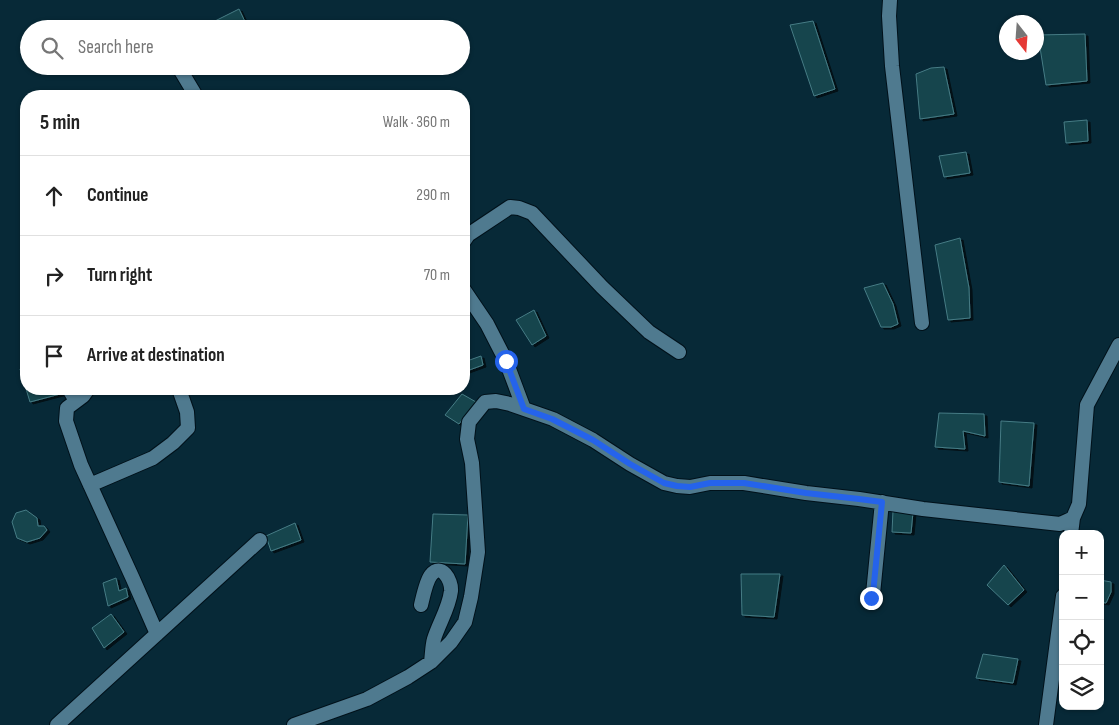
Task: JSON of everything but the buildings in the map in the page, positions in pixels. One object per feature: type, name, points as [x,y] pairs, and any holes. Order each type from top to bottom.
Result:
[{"type":"street","points":[[890,0],[892,66],[922,324]]},
{"type":"street","points":[[183,75],[192,90]]},
{"type":"street","points":[[470,234],[510,207],[532,213],[602,287],[649,332],[679,352]]},
{"type":"street","points":[[470,299],[487,324],[502,354],[524,409]]},
{"type":"street","points":[[1072,530],[1073,518],[1079,504],[1087,405],[1119,345]]},
{"type":"street","points":[[73,395],[66,408],[66,421],[81,465],[134,579],[157,634]]},
{"type":"street","points":[[90,484],[153,458],[173,443],[188,428],[187,412],[181,395]]},
{"type":"street","points":[[294,725],[367,699],[408,677],[431,662],[452,642],[465,622],[478,552],[472,463],[468,439],[469,422],[485,402],[496,401],[510,404],[552,419],[593,440],[664,483],[677,486],[690,487],[710,483],[744,483],[950,512],[1060,524],[1073,518]]},
{"type":"street","points":[[871,598],[873,594],[882,502]]},
{"type":"street","points":[[57,725],[260,540]]},
{"type":"street","points":[[421,605],[429,577],[436,571],[441,571],[448,577],[450,582],[450,600],[433,641],[431,662]]},
{"type":"street","points":[[1046,725],[1060,620]]},
{"type":"route","points":[[506,361],[524,409],[552,419],[593,440],[664,483],[690,487],[710,483],[744,483],[882,502],[873,594],[871,598]]}]
